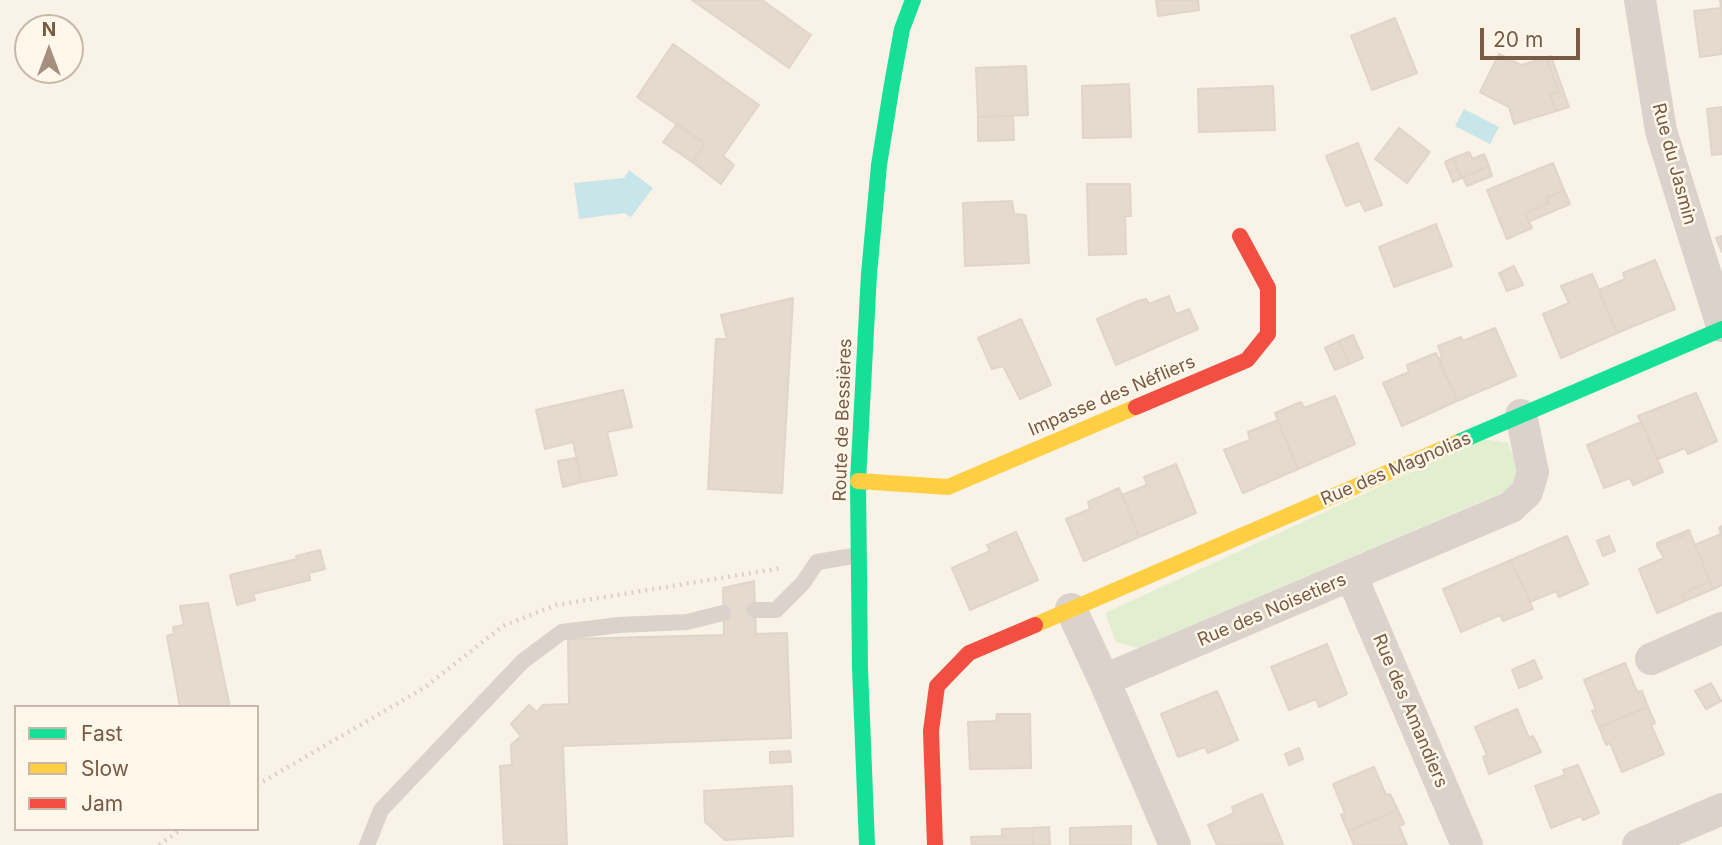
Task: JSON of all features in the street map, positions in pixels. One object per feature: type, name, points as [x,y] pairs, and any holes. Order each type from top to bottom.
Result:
[{"type":"street","name":"Route de Bessières","points":[[867,845],[860,668],[858,481],[869,274],[879,165],[902,29],[913,0]]},
{"type":"street","name":"Rue du Jasmin","points":[[1640,0],[1661,131],[1722,327]]},
{"type":"street","name":"Impasse des Néfliers","points":[[858,481],[948,487],[1247,359],[1268,334],[1268,288],[1240,236]]},
{"type":"street","name":"Rue des Magnolias","points":[[935,845],[931,731],[937,686],[969,653],[1722,327]]},
{"type":"street","name":"Rue des Noisetiers","points":[[1104,680],[1511,507],[1527,492],[1533,472],[1521,415]]},
{"type":"street","name":"Rue des Amandiers","points":[[1352,576],[1467,845]]},
{"type":"street","points":[[1071,609],[1175,845]]},
{"type":"street","points":[[1651,659],[1722,628]]},
{"type":"street","points":[[1638,845],[1722,809]]},
{"type":"lane","points":[[755,610],[776,610],[803,583],[817,562],[859,555]]},
{"type":"lane","points":[[368,845],[381,810],[523,661],[562,632],[619,625],[687,622],[723,613]]},
{"type":"path","points":[[159,845],[179,831]]},
{"type":"green space","points":[[1483,439],[1508,443],[1520,471],[1513,488],[1138,648],[1116,642],[1105,613]]},
{"type":"water","points":[[1464,109],[1499,127],[1490,144],[1455,126]]},
{"type":"water","points":[[629,170],[653,188],[631,217],[624,213],[579,219],[574,183],[624,178]]},
{"type":"building","points":[[692,0],[762,0],[811,35],[789,68]]},
{"type":"building","points":[[1156,0],[1198,0],[1199,10],[1158,16]]},
{"type":"building","points":[[1722,0],[1722,54],[1700,57],[1694,11],[1721,8]]},
{"type":"building","points":[[1395,18],[1417,73],[1372,90],[1351,36]]},
{"type":"building","points":[[673,44],[759,105],[723,156],[734,165],[721,184],[692,162],[705,144],[637,97]]},
{"type":"building","points":[[1499,54],[1521,65],[1546,58],[1559,92],[1550,95],[1556,111],[1514,124],[1509,107],[1480,92]]},
{"type":"building","points":[[1551,56],[1569,107],[1556,111],[1550,95],[1559,92],[1546,58]]},
{"type":"building","points":[[1026,66],[1028,115],[978,117],[976,68]]},
{"type":"building","points":[[1129,84],[1131,137],[1083,138],[1082,86]]},
{"type":"building","points":[[1273,86],[1275,130],[1199,132],[1198,89]]},
{"type":"building","points":[[1722,107],[1722,154],[1712,155],[1707,109]]},
{"type":"building","points":[[1013,116],[1014,140],[978,141],[978,117]]},
{"type":"building","points":[[677,124],[705,144],[692,162],[663,142]]},
{"type":"building","points":[[1399,128],[1430,152],[1407,183],[1375,159]]},
{"type":"building","points":[[1358,143],[1382,205],[1365,211],[1360,201],[1346,206],[1326,156]]},
{"type":"building","points":[[1469,152],[1473,159],[1484,154],[1489,166],[1461,178],[1453,158]]},
{"type":"building","points":[[1453,158],[1461,178],[1453,182],[1445,162]]},
{"type":"building","points":[[1553,163],[1564,190],[1546,198],[1549,203],[1525,213],[1532,228],[1507,239],[1487,190]]},
{"type":"building","points":[[1489,166],[1492,176],[1467,186],[1463,177]]},
{"type":"building","points":[[1087,184],[1130,184],[1131,216],[1125,216],[1126,254],[1089,255]]},
{"type":"building","points":[[1564,190],[1570,204],[1528,222],[1525,213],[1549,203],[1546,198]]},
{"type":"building","points":[[1012,201],[1014,214],[1026,215],[1029,263],[965,266],[963,203]]},
{"type":"building","points":[[1436,224],[1452,266],[1394,287],[1379,247]]},
{"type":"building","points":[[1722,236],[1722,252],[1716,238]]},
{"type":"building","points":[[1655,260],[1675,309],[1617,333],[1599,290],[1625,279],[1623,273]]},
{"type":"building","points":[[1514,266],[1523,285],[1507,291],[1499,273]]},
{"type":"building","points":[[1592,274],[1617,333],[1561,358],[1543,314],[1569,303],[1561,286]]},
{"type":"building","points":[[1169,296],[1176,314],[1189,309],[1198,329],[1116,365],[1097,319],[1138,301],[1146,299],[1149,304]]},
{"type":"building","points":[[793,298],[782,493],[708,489],[716,339],[727,339],[721,315]]},
{"type":"building","points":[[1021,319],[1051,385],[1020,399],[1003,366],[992,369],[978,338]]},
{"type":"building","points":[[1495,328],[1516,376],[1457,401],[1439,358],[1442,357],[1438,346],[1461,337],[1463,341]]},
{"type":"building","points":[[1353,335],[1363,358],[1349,364],[1339,341]]},
{"type":"building","points":[[1339,341],[1349,364],[1335,370],[1325,348]]},
{"type":"building","points":[[1436,353],[1457,401],[1402,426],[1383,383],[1409,372],[1407,365]]},
{"type":"building","points":[[623,390],[632,427],[607,432],[617,475],[582,482],[573,442],[545,449],[536,410]]},
{"type":"building","points":[[1696,393],[1717,441],[1688,454],[1685,448],[1658,459],[1638,416]]},
{"type":"building","points":[[1335,396],[1355,444],[1298,469],[1275,413],[1301,402],[1304,408]]},
{"type":"building","points":[[1278,420],[1298,469],[1243,493],[1224,450],[1250,440],[1248,432]]},
{"type":"building","points":[[1641,422],[1663,472],[1633,485],[1630,478],[1604,488],[1587,445]]},
{"type":"building","points":[[576,458],[582,482],[563,487],[558,461]]},
{"type":"building","points":[[1176,464],[1196,513],[1139,537],[1122,495],[1147,485],[1144,477]]},
{"type":"building","points":[[1119,488],[1139,537],[1084,561],[1066,519],[1090,509],[1088,502]]},
{"type":"building","points":[[1722,526],[1722,585],[1713,589],[1695,545],[1721,534],[1719,528]]},
{"type":"building","points":[[1689,530],[1690,533],[1657,546],[1657,543]]},
{"type":"building","points":[[1016,532],[1038,580],[970,610],[952,568],[990,551],[987,545]]},
{"type":"building","points":[[1690,533],[1710,581],[1682,594],[1685,601],[1657,613],[1639,569],[1664,558],[1657,546]]},
{"type":"building","points":[[1567,536],[1588,584],[1559,597],[1556,591],[1530,602],[1511,560]]},
{"type":"building","points":[[1609,536],[1615,551],[1603,556],[1597,541]]},
{"type":"building","points":[[320,550],[325,569],[309,573],[310,580],[253,594],[255,600],[237,605],[230,575],[297,559],[296,556]]},
{"type":"building","points":[[1511,560],[1533,609],[1503,621],[1500,615],[1461,632],[1443,589]]},
{"type":"building","points":[[754,581],[756,634],[787,633],[791,738],[563,746],[567,845],[504,845],[500,766],[512,765],[511,745],[521,736],[511,724],[529,705],[537,712],[543,705],[569,704],[568,639],[724,635],[723,588]]},
{"type":"building","points":[[1710,581],[1713,589],[1685,601],[1682,594]]},
{"type":"building","points":[[208,603],[230,705],[180,705],[167,636],[174,634],[173,627],[184,625],[180,606]]},
{"type":"building","points":[[1327,644],[1347,694],[1319,707],[1316,699],[1289,710],[1271,667]]},
{"type":"building","points":[[1534,660],[1542,678],[1519,688],[1512,670]]},
{"type":"building","points":[[1625,663],[1637,692],[1642,691],[1648,707],[1599,727],[1592,711],[1596,710],[1584,680]]},
{"type":"building","points":[[1711,683],[1721,701],[1706,709],[1695,691]]},
{"type":"building","points":[[1217,691],[1238,740],[1208,753],[1205,747],[1178,757],[1161,714]]},
{"type":"building","points":[[1648,707],[1655,723],[1651,725],[1664,754],[1622,772],[1610,743],[1606,745],[1599,727]]},
{"type":"building","points":[[1517,709],[1529,738],[1533,736],[1541,752],[1489,774],[1483,757],[1487,755],[1475,727]]},
{"type":"building","points":[[997,714],[1030,714],[1031,768],[970,769],[968,722],[996,721]]},
{"type":"building","points":[[1299,748],[1303,759],[1289,765],[1285,754]]},
{"type":"building","points":[[790,751],[791,762],[770,763],[770,752]]},
{"type":"building","points":[[1578,765],[1599,813],[1583,820],[1581,816],[1551,828],[1535,786],[1565,775],[1563,770]]},
{"type":"building","points":[[1374,767],[1386,795],[1390,794],[1398,810],[1348,831],[1341,815],[1345,813],[1333,784]]},
{"type":"building","points":[[792,786],[793,836],[725,840],[705,822],[704,791]]},
{"type":"building","points":[[1262,794],[1283,844],[1217,845],[1208,825],[1234,813],[1232,807]]},
{"type":"building","points":[[1398,810],[1404,824],[1399,826],[1407,845],[1354,845],[1348,831]]},
{"type":"building","points":[[1131,826],[1131,845],[1070,845],[1070,828]]},
{"type":"building","points":[[1049,827],[1050,845],[1033,845],[1032,828]]},
{"type":"building","points":[[1032,828],[1033,845],[972,845],[971,837],[1002,836],[1002,829]]},
{"type":"traffic: fast","points":[[867,845],[860,668],[858,481],[869,274],[879,165],[892,84],[902,29],[913,0]]},
{"type":"traffic: fast","points":[[1456,443],[1722,329]]},
{"type":"traffic: slow","points":[[858,481],[948,487],[1136,407]]},
{"type":"traffic: slow","points":[[1035,625],[1456,443]]},
{"type":"traffic: jam","points":[[1136,407],[1247,360],[1268,334],[1268,288],[1240,236]]},
{"type":"traffic: jam","points":[[935,845],[931,731],[937,686],[969,653],[1035,625]]}]
